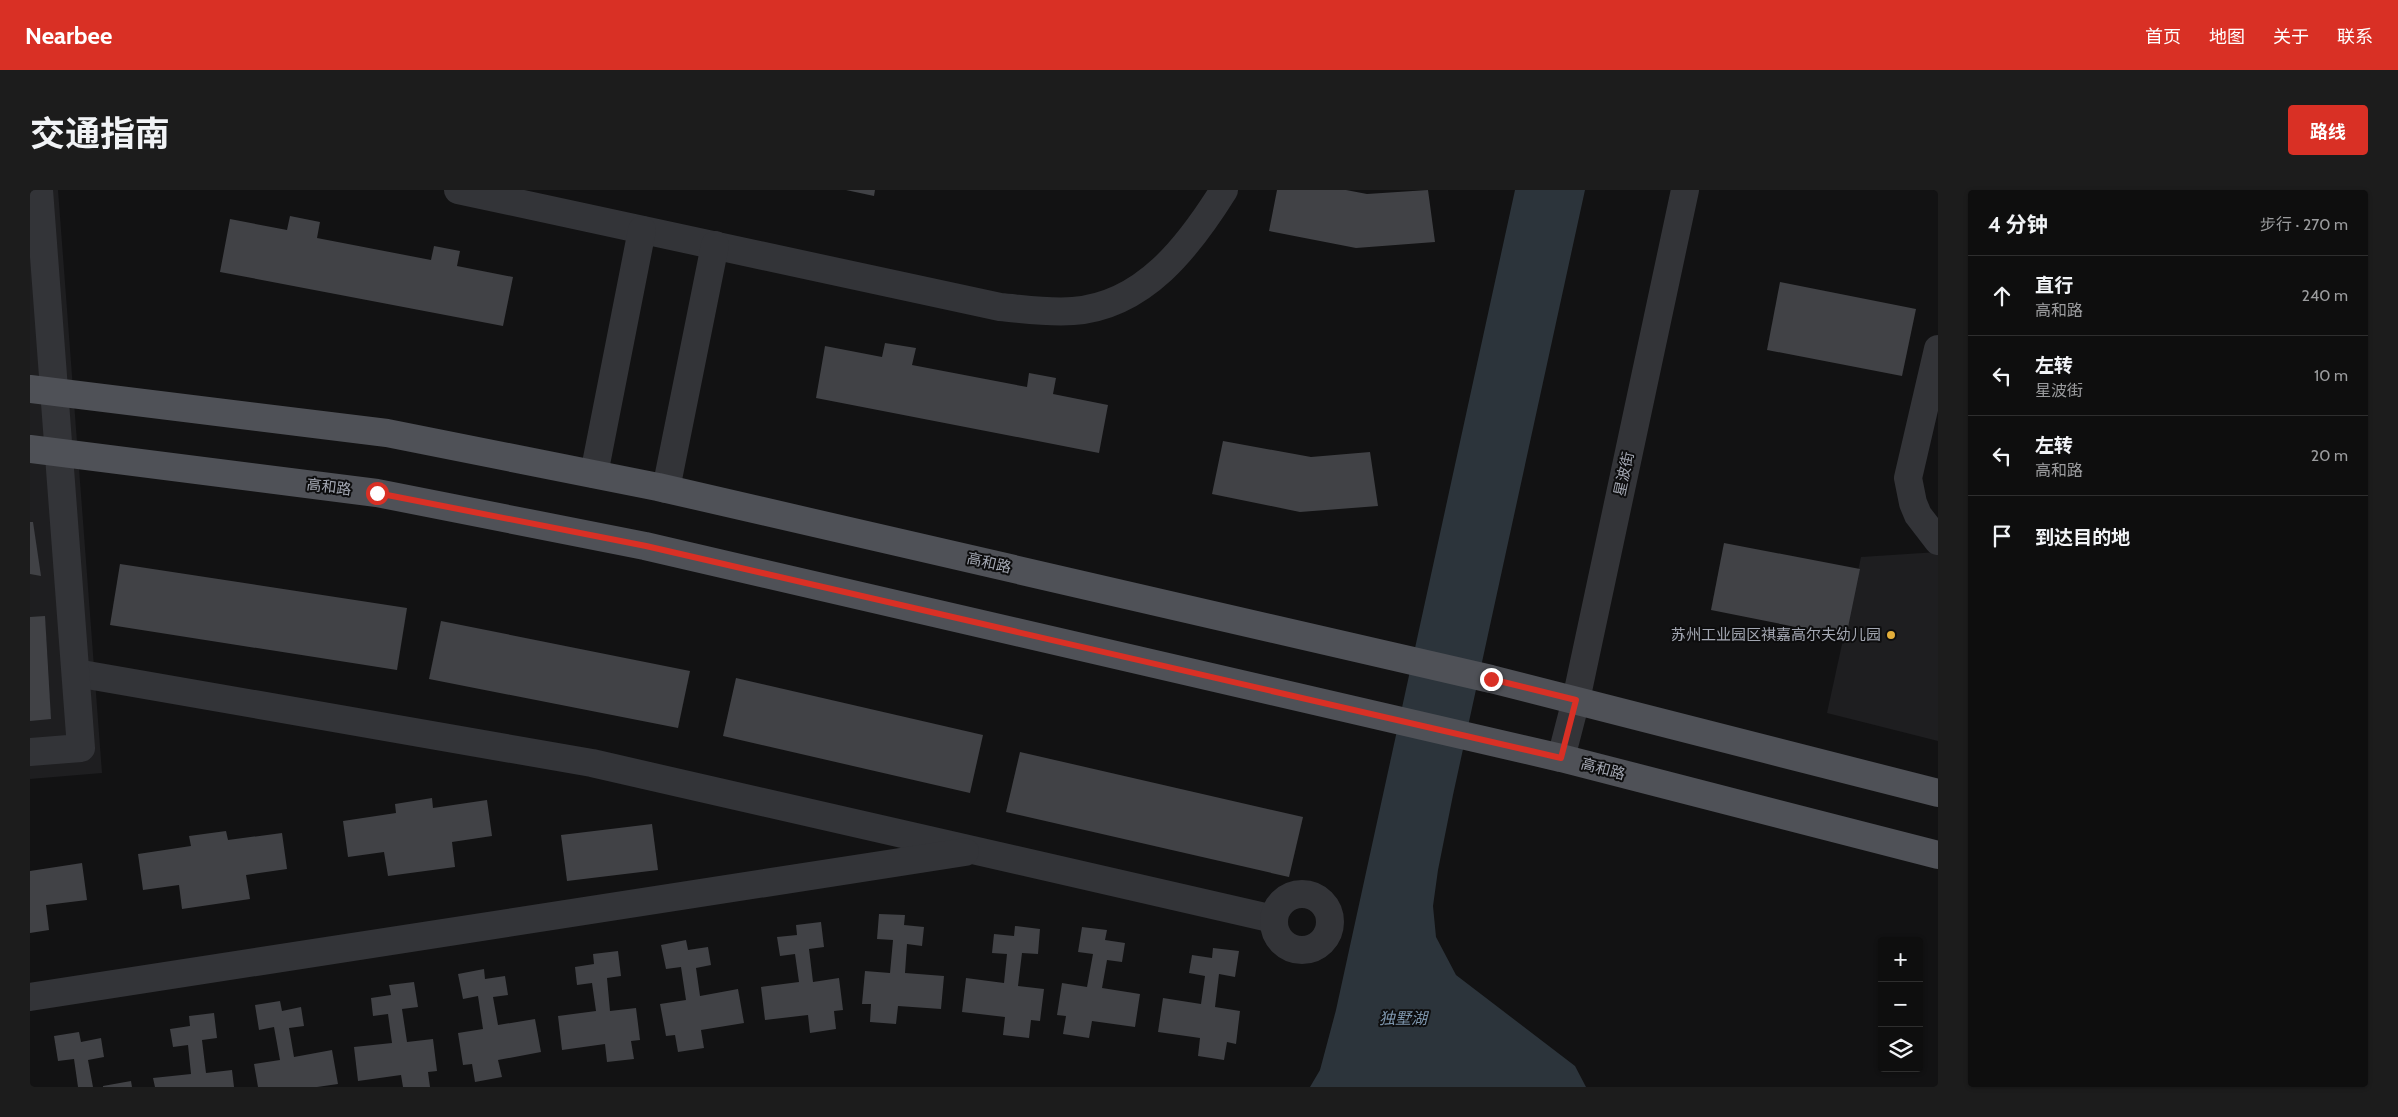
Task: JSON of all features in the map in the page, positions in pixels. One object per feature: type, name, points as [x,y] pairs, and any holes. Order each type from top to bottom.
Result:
[{"type":"main road","name":"高和路","points":[[42,390],[387,433],[666,489],[1491,679],[1938,793]]},
{"type":"main road","name":"高和路","points":[[30,449],[377,493],[617,540],[1561,758],[1938,855]]},
{"type":"street","points":[[30,752],[82,748],[59,452],[42,390],[39,190]]},
{"type":"street","points":[[458,190],[1000,307],[1051,312],[1075,311],[1124,298],[1162,271],[1206,220],[1224,190]]},
{"type":"street","name":"星波街","points":[[1561,758],[1576,700],[1685,190]]},
{"type":"street","points":[[594,474],[642,230]]},
{"type":"street","points":[[666,489],[715,245]]},
{"type":"street","points":[[1938,349],[1908,478],[1912,503],[1918,515],[1938,541]]},
{"type":"street","points":[[76,673],[592,762],[1274,919]]},
{"type":"street","points":[[30,998],[978,850]]},
{"type":"shaded area","points":[[30,190],[58,190],[102,773],[30,779]]},
{"type":"shaded area","name":"苏州工业园区祺嘉高尔夫幼儿园","points":[[1938,552],[1938,741],[1827,713],[1861,557]]},
{"type":"water","name":"独墅湖","points":[[1515,190],[1585,190],[1453,795],[1433,906],[1436,937],[1456,975],[1575,1066],[1586,1087],[1310,1087],[1320,1070],[1336,1010]]},
{"type":"building","points":[[846,190],[875,190],[874,196]]},
{"type":"building","points":[[1277,190],[1346,190],[1367,194],[1428,190],[1435,242],[1356,248],[1269,231]]},
{"type":"building","points":[[290,216],[320,222],[317,238],[431,260],[434,246],[460,251],[457,266],[513,277],[503,326],[220,272],[230,219],[287,230]]},
{"type":"building","points":[[1780,282],[1916,309],[1902,376],[1767,350]]},
{"type":"building","points":[[885,343],[916,348],[912,365],[1027,387],[1029,373],[1056,378],[1053,394],[1108,405],[1099,453],[816,398],[825,346],[882,357]]},
{"type":"building","points":[[1223,441],[1311,457],[1370,452],[1378,506],[1300,512],[1212,494]]},
{"type":"building","points":[[30,522],[33,522],[41,576],[30,574]]},
{"type":"building","points":[[1724,543],[1860,569],[1846,637],[1711,610]]},
{"type":"building","points":[[120,564],[407,608],[397,670],[110,625]]},
{"type":"building","points":[[45,616],[51,719],[30,721],[30,617]]},
{"type":"building","points":[[441,621],[690,671],[678,728],[429,679]]},
{"type":"building","points":[[736,678],[983,735],[970,793],[723,736]]},
{"type":"building","points":[[1020,752],[1303,817],[1289,877],[1006,812]]},
{"type":"building","points":[[432,798],[433,808],[487,800],[492,836],[452,842],[455,867],[388,876],[384,852],[348,857],[343,821],[396,813],[395,804]]},
{"type":"building","points":[[652,824],[658,870],[567,881],[561,835]]},
{"type":"building","points":[[226,831],[228,840],[282,833],[287,869],[246,875],[250,899],[182,909],[179,885],[143,890],[138,854],[191,846],[189,836]]},
{"type":"building","points":[[82,863],[87,900],[46,905],[49,930],[30,933],[30,871]]},
{"type":"building","points":[[879,914],[905,915],[904,925],[924,927],[922,946],[907,944],[905,973],[944,976],[941,1009],[898,1006],[896,1024],[870,1022],[871,1004],[862,1004],[865,971],[890,973],[893,940],[877,939]]},
{"type":"building","points":[[821,922],[824,947],[809,949],[813,982],[839,978],[843,1010],[834,1011],[836,1029],[810,1033],[808,1015],[765,1020],[761,987],[799,982],[795,954],[780,956],[777,937],[797,935],[796,925]]},
{"type":"building","points":[[1015,926],[1040,929],[1038,954],[1022,953],[1018,986],[1044,989],[1040,1021],[1031,1020],[1029,1038],[1003,1035],[1005,1017],[962,1012],[966,978],[1004,983],[1007,954],[992,953],[994,934],[1014,936]]},
{"type":"building","points":[[1082,927],[1107,930],[1105,940],[1125,943],[1122,962],[1107,960],[1102,988],[1140,994],[1135,1027],[1092,1021],[1089,1038],[1063,1034],[1066,1016],[1057,1015],[1062,983],[1087,987],[1093,954],[1078,952]]},
{"type":"building","points":[[686,940],[688,950],[708,947],[711,965],[696,968],[700,996],[738,989],[744,1023],[701,1030],[704,1048],[678,1052],[675,1035],[666,1036],[660,1004],[686,1000],[681,967],[666,969],[661,945]]},
{"type":"building","points":[[1213,948],[1239,951],[1235,977],[1219,974],[1215,1007],[1240,1011],[1236,1044],[1227,1042],[1224,1060],[1198,1056],[1200,1038],[1158,1032],[1163,998],[1201,1004],[1205,976],[1189,973],[1192,955],[1212,958]]},
{"type":"building","points":[[618,951],[621,976],[607,978],[610,1011],[636,1008],[640,1040],[631,1041],[634,1059],[607,1062],[605,1044],[562,1050],[558,1016],[596,1011],[592,983],[577,985],[575,967],[594,964],[593,954]]},
{"type":"building","points":[[484,969],[485,979],[505,976],[508,995],[493,997],[498,1025],[535,1019],[541,1052],[498,1060],[502,1077],[475,1082],[472,1064],[463,1065],[458,1033],[483,1029],[478,996],[463,999],[458,974]]},
{"type":"building","points":[[414,982],[418,1007],[402,1009],[407,1042],[433,1039],[437,1071],[428,1072],[430,1087],[403,1087],[401,1075],[358,1081],[354,1047],[392,1043],[388,1014],[373,1016],[371,998],[391,995],[389,985]]},
{"type":"building","points":[[280,1001],[282,1011],[301,1007],[304,1026],[289,1028],[294,1057],[332,1050],[338,1084],[317,1087],[258,1087],[254,1064],[280,1060],[274,1027],[259,1030],[255,1005]]},
{"type":"building","points":[[214,1013],[217,1038],[202,1040],[206,1073],[232,1070],[234,1087],[155,1087],[153,1078],[191,1074],[188,1045],[173,1047],[170,1029],[190,1026],[189,1016]]},
{"type":"building","points":[[79,1032],[81,1042],[101,1038],[104,1057],[88,1060],[93,1087],[78,1087],[74,1059],[58,1061],[54,1036]]},
{"type":"building","points":[[131,1081],[132,1087],[103,1087],[103,1086]]},
{"type":"place","name":"苏州工业园区祺嘉高尔夫幼儿园","points":[[1891,635]]},
{"type":"route","points":[[377,493],[646,546],[1561,758],[1576,700],[1491,679]]}]
